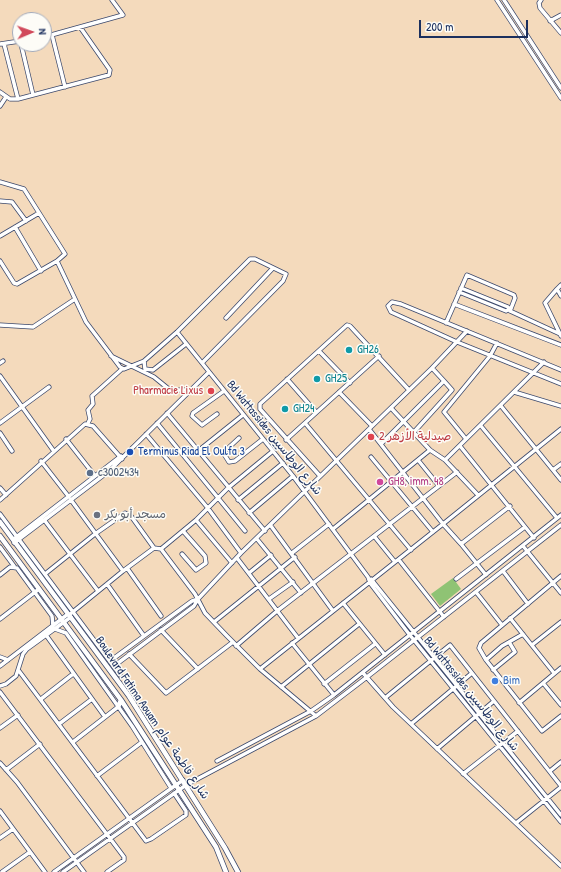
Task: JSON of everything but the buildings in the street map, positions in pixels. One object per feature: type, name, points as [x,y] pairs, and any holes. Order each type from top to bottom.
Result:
[{"type":"main road","name":"Boulevard Fatima Aouam شارع فاطمة عوام","points":[[0,522],[16,540],[70,614],[112,667],[225,848],[238,872]]},
{"type":"main road","name":"Boulevard Fatima Aouam شارع فاطمة عوام","points":[[0,536],[37,591],[62,621],[121,700],[167,771],[176,792],[216,847],[226,872]]},
{"type":"main road","points":[[118,707],[121,700]]},
{"type":"main road","points":[[160,771],[167,771]]},
{"type":"street","points":[[64,87],[52,35],[123,15],[112,0]]},
{"type":"street","points":[[497,0],[561,98]]},
{"type":"street","points":[[504,0],[561,88]]},
{"type":"street","points":[[542,0],[539,7],[561,33]]},
{"type":"street","points":[[550,21],[561,15]]},
{"type":"street","points":[[0,92],[10,99],[18,99],[110,73],[110,70],[80,27]]},
{"type":"street","points":[[12,42],[2,44],[18,99]]},
{"type":"street","points":[[24,52],[33,95]]},
{"type":"street","points":[[0,106],[6,97]]},
{"type":"street","points":[[0,182],[24,189],[65,253],[65,255],[57,261],[16,284],[0,261]]},
{"type":"street","points":[[0,201],[12,202],[26,221]]},
{"type":"street","points":[[0,236],[39,213]]},
{"type":"street","points":[[15,227],[41,271]]},
{"type":"street","points":[[88,423],[90,419],[88,410],[93,404],[92,396],[122,369],[134,366],[144,361],[177,332],[248,260],[255,259],[286,274],[285,278],[202,363]]},
{"type":"street","points":[[57,261],[86,322],[122,369]]},
{"type":"street","points":[[226,318],[273,268]]},
{"type":"street","points":[[446,322],[466,276],[468,275],[514,295],[515,298],[509,310]]},
{"type":"street","points":[[560,335],[545,304],[546,300],[561,285]]},
{"type":"street","points":[[557,289],[561,296]]},
{"type":"street","points":[[460,290],[506,311],[509,310],[560,335]]},
{"type":"street","points":[[0,325],[32,327],[75,299]]},
{"type":"street","points":[[561,370],[396,302],[390,303],[388,306],[391,312],[457,342],[533,374],[561,384]]},
{"type":"street","points":[[454,304],[561,345]]},
{"type":"street","points":[[320,476],[286,440],[259,406],[337,335],[344,326],[348,325],[379,356],[409,390]]},
{"type":"street","points":[[112,667],[194,606],[198,599],[241,553],[271,526],[468,331]]},
{"type":"street","name":"Bd Wattassides شارع الوطاسيين","points":[[177,332],[293,476],[368,577],[370,583],[409,634],[458,685],[561,815]]},
{"type":"street","points":[[466,439],[444,412],[490,356],[497,343]]},
{"type":"street","points":[[144,361],[145,369],[153,370],[186,344]]},
{"type":"street","points":[[319,351],[350,383]]},
{"type":"street","points":[[110,355],[154,377],[170,390],[191,390]]},
{"type":"street","points":[[286,440],[379,356]]},
{"type":"street","points":[[445,460],[544,362]]},
{"type":"street","points":[[414,432],[452,390],[432,368]]},
{"type":"street","points":[[16,540],[126,454],[209,372]]},
{"type":"street","points":[[0,376],[53,450]]},
{"type":"street","points":[[287,379],[316,412]]},
{"type":"street","points":[[381,444],[444,381]]},
{"type":"street","points":[[0,423],[49,387]]},
{"type":"street","points":[[217,414],[202,425],[192,417],[194,413],[224,391]]},
{"type":"street","points":[[340,392],[370,428],[443,524],[486,575]]},
{"type":"street","points":[[514,392],[561,406]]},
{"type":"street","points":[[501,406],[561,480]]},
{"type":"street","points":[[391,408],[430,450],[445,460],[478,495]]},
{"type":"street","points":[[167,413],[265,531]]},
{"type":"street","points":[[198,451],[243,415]]},
{"type":"street","points":[[157,422],[245,531]]},
{"type":"street","points":[[0,500],[82,425],[88,423],[93,426],[121,458]]},
{"type":"street","points":[[305,423],[411,550]]},
{"type":"street","points":[[481,426],[557,518]]},
{"type":"street","points":[[260,669],[370,583],[561,429]]},
{"type":"street","points":[[0,433],[12,451]]},
{"type":"street","points":[[146,434],[207,507],[241,553]]},
{"type":"street","points":[[239,438],[225,451],[224,454],[229,462],[235,461],[263,439]]},
{"type":"street","points":[[66,439],[95,476]]},
{"type":"street","points":[[460,446],[510,506],[534,538]]},
{"type":"street","points":[[333,529],[393,482],[430,450]]},
{"type":"street","points":[[161,549],[196,520],[207,507],[228,488],[273,451]]},
{"type":"street","points":[[371,457],[433,532]]},
{"type":"street","points":[[16,540],[45,520],[95,476],[121,458]]},
{"type":"street","points":[[418,460],[439,486]]},
{"type":"street","points":[[42,461],[124,571]]},
{"type":"street","points":[[238,500],[283,463]]},
{"type":"street","points":[[553,470],[561,464]]},
{"type":"street","points":[[236,646],[278,611],[457,472]]},
{"type":"street","points":[[249,513],[293,476]]},
{"type":"street","points":[[0,488],[6,495]]},
{"type":"street","points":[[461,544],[510,506]]},
{"type":"street","points":[[45,574],[122,514],[127,513],[131,516],[154,548]]},
{"type":"street","points":[[0,514],[16,540],[45,574],[70,614],[120,675]]},
{"type":"street","points":[[217,760],[311,711],[334,695],[363,673],[409,634],[440,612],[534,538],[561,515]]},
{"type":"street","points":[[45,520],[98,591]]},
{"type":"street","points":[[196,520],[232,563]]},
{"type":"street","points":[[292,553],[329,524]]},
{"type":"street","points":[[54,872],[106,833],[173,787],[184,783],[316,716],[367,678],[414,639],[561,525]]},
{"type":"street","points":[[271,526],[333,611]]},
{"type":"street","points":[[456,579],[525,526]]},
{"type":"street","points":[[182,554],[196,570],[200,569],[207,561],[205,556],[183,531]]},
{"type":"street","points":[[374,536],[444,617]]},
{"type":"street","points":[[257,538],[301,593]]},
{"type":"street","points":[[523,546],[561,593]]},
{"type":"street","points":[[0,547],[14,566],[37,591],[53,618],[54,628]]},
{"type":"street","points":[[0,686],[11,681],[19,671],[25,652],[98,591],[154,548],[161,549],[198,599],[206,613],[236,646],[260,669],[316,716]]},
{"type":"street","points":[[249,573],[271,555]]},
{"type":"street","points":[[214,622],[295,557]]},
{"type":"street","points":[[237,558],[298,638]]},
{"type":"street","points":[[0,575],[10,567],[14,566]]},
{"type":"street","points":[[127,568],[161,616]]},
{"type":"street","points":[[503,571],[528,604]]},
{"type":"street","points":[[561,576],[481,642],[479,650],[518,703],[543,732],[561,716]]},
{"type":"street","name":"Bd Wattassides شارع الوطاسيين","points":[[368,577],[373,580],[418,636],[454,688],[561,822]]},
{"type":"street","points":[[269,599],[293,582]]},
{"type":"street","points":[[107,584],[144,636]]},
{"type":"street","points":[[0,619],[37,591]]},
{"type":"street","points":[[476,592],[502,625]]},
{"type":"street","points":[[110,661],[192,600],[198,599]]},
{"type":"street","points":[[343,603],[384,655]]},
{"type":"street","points":[[510,618],[554,673]]},
{"type":"street","points":[[532,645],[561,622]]},
{"type":"street","points":[[281,687],[359,624]]},
{"type":"street","points":[[0,666],[54,628]]},
{"type":"street","points":[[54,628],[66,633],[142,742],[160,771],[173,787]]},
{"type":"street","points":[[161,630],[198,669]]},
{"type":"street","points":[[486,660],[509,642],[523,634]]},
{"type":"street","points":[[46,635],[106,717]]},
{"type":"street","points":[[128,654],[165,693],[233,642]]},
{"type":"street","points":[[493,670],[515,652],[509,642]]},
{"type":"street","points":[[292,643],[308,665],[334,695]]},
{"type":"street","points":[[324,684],[375,644]]},
{"type":"street","points":[[385,698],[432,658],[450,645],[561,786],[516,823]]},
{"type":"street","points":[[0,657],[8,660]]},
{"type":"street","points":[[518,703],[561,668]]},
{"type":"street","points":[[19,671],[146,841],[151,840],[186,814],[176,792]]},
{"type":"street","points":[[363,673],[411,724],[561,866]]},
{"type":"street","points":[[411,724],[472,673]]},
{"type":"street","points":[[40,699],[74,674]]},
{"type":"street","points":[[543,683],[561,705]]},
{"type":"street","points":[[0,692],[125,858],[107,872]]},
{"type":"street","points":[[59,724],[92,699]]},
{"type":"street","points":[[437,749],[494,701]]},
{"type":"street","points":[[73,742],[118,707]]},
{"type":"street","points":[[0,728],[18,715]]},
{"type":"street","points":[[463,774],[518,731]]},
{"type":"street","points":[[98,776],[142,742]]},
{"type":"street","points":[[253,742],[256,747]]},
{"type":"street","points":[[6,770],[40,744]]},
{"type":"street","points":[[550,771],[561,762]]},
{"type":"street","points":[[1,765],[84,872]]},
{"type":"street","points":[[63,872],[176,792],[184,783]]},
{"type":"street","points":[[0,811],[45,872]]},
{"type":"street","points":[[0,838],[13,829]]},
{"type":"street","points":[[2,872],[30,852]]},
{"type":"green space","points":[[453,578],[461,589],[440,606],[431,594]]},
{"type":"place","name":"GH26","points":[[349,350]]},
{"type":"place","name":"GH25","points":[[317,379]]},
{"type":"place","name":"Pharmacie Lixus","points":[[211,391]]},
{"type":"place","name":"GH24","points":[[285,409]]},
{"type":"place","name":"صيدلية الأزهر 2","points":[[371,437]]},
{"type":"place","name":"Terminus Riad El Oulfa 3","points":[[130,452]]},
{"type":"place","name":"c3002434","points":[[90,473]]},
{"type":"place","name":"GH8, imm. 48","points":[[380,482]]},
{"type":"place","name":"مسجد أبو بكر","points":[[97,515]]},
{"type":"place","name":"Bim","points":[[495,681]]}]
